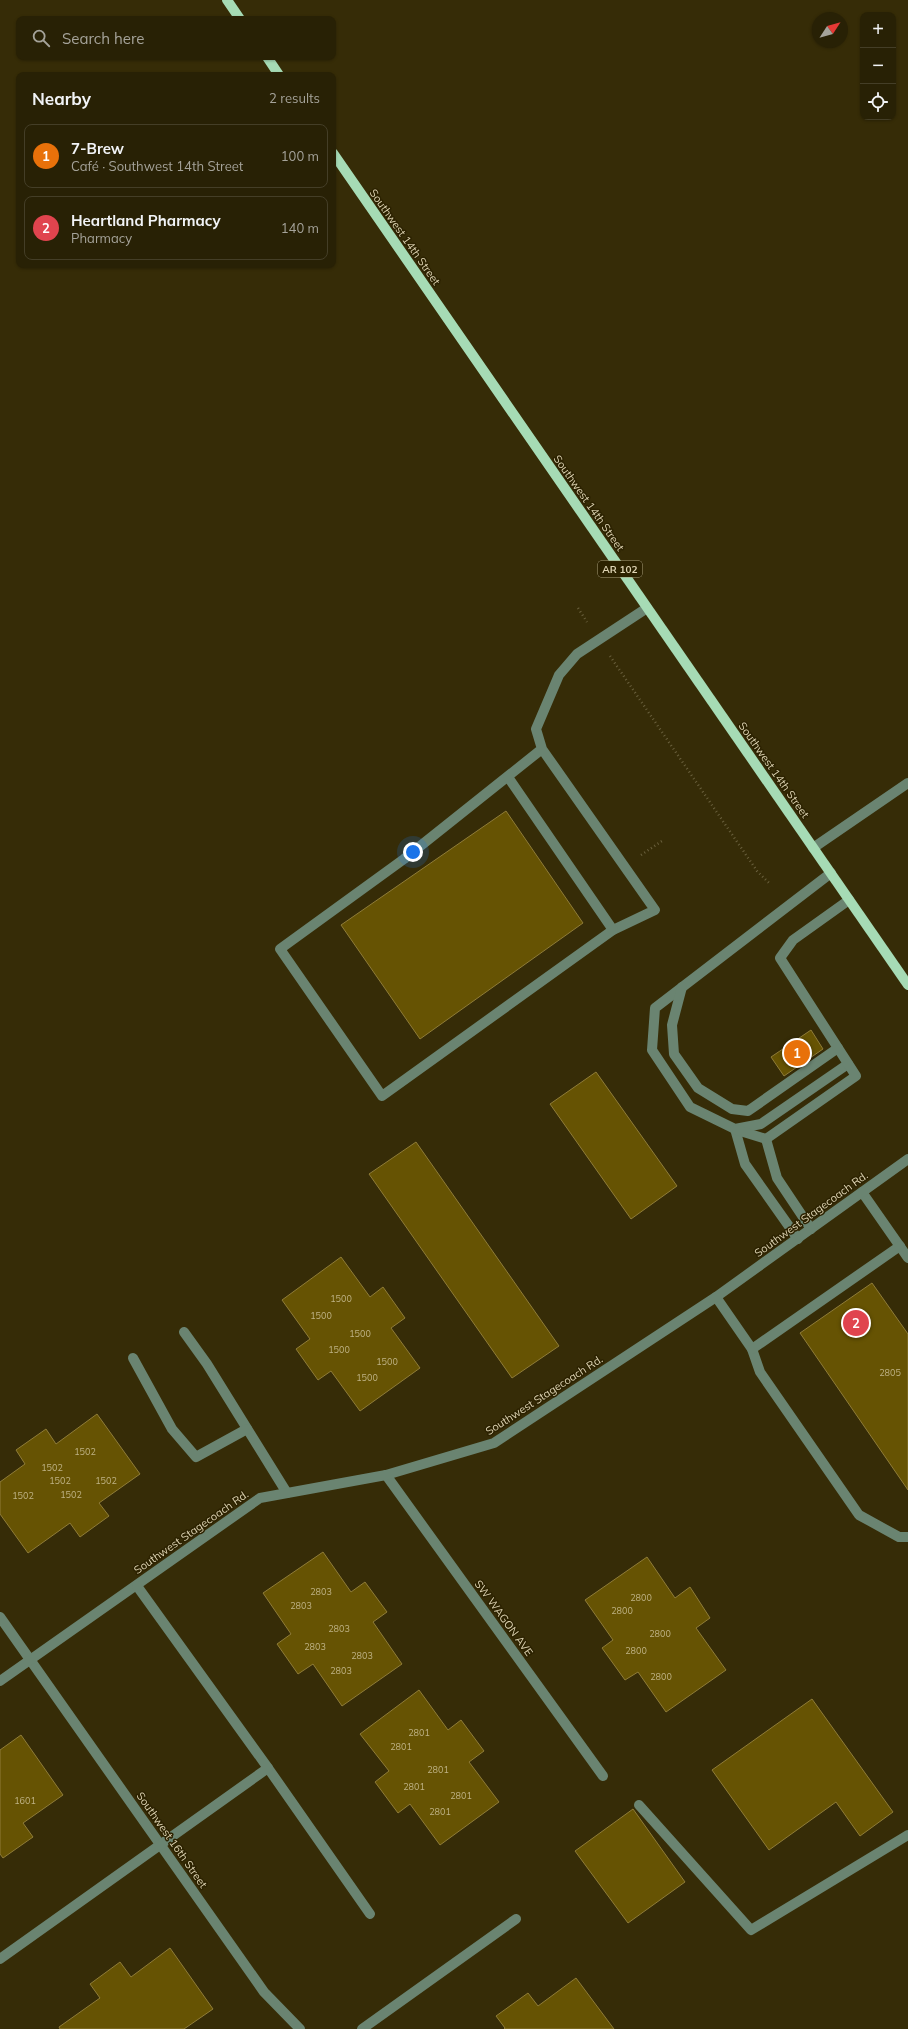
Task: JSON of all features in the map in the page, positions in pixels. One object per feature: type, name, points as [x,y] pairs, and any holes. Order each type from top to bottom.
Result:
[{"type":"main road","points":[[227,0],[238,16]]},
{"type":"main road","points":[[269,60],[277,72]]},
{"type":"main road","name":"Southwest 14th Street","points":[[336,157],[908,985]]},
{"type":"street","points":[[542,749],[404,859],[280,949],[382,1096],[613,930],[655,910],[542,749],[536,729],[560,675],[577,654],[647,608]]},
{"type":"street","points":[[508,777],[613,930]]},
{"type":"street","points":[[813,848],[908,783]]},
{"type":"street","points":[[766,1139],[735,1129],[690,1107],[652,1050],[655,1008],[831,874]]},
{"type":"street","points":[[766,1139],[856,1076],[780,958],[793,940],[849,900]]},
{"type":"street","points":[[682,987],[672,1025],[674,1054],[698,1088],[732,1109],[748,1111],[838,1048]]},
{"type":"street","points":[[735,1129],[761,1124],[848,1064]]},
{"type":"street","points":[[735,1129],[745,1164],[798,1239]]},
{"type":"street","points":[[766,1139],[776,1178],[811,1229]]},
{"type":"street","name":"Southwest Stagecoach Rd.","points":[[0,1681],[260,1498],[386,1475],[494,1443],[716,1297],[908,1159]]},
{"type":"street","points":[[862,1192],[908,1258]]},
{"type":"street","points":[[752,1349],[900,1246]]},
{"type":"street","points":[[716,1297],[752,1349],[760,1372],[859,1515],[899,1537],[908,1537]]},
{"type":"street","points":[[184,1332],[287,1493]]},
{"type":"street","points":[[134,1358],[172,1429],[196,1457],[247,1429]]},
{"type":"street","name":"SW WAGON AVE","points":[[386,1475],[603,1776]]},
{"type":"street","points":[[137,1586],[268,1768],[370,1914]]},
{"type":"street","name":"Southwest 16th Street","points":[[0,1617],[264,1992],[300,2029]]},
{"type":"street","points":[[0,1959],[268,1768]]},
{"type":"street","points":[[640,1805],[752,1930],[908,1835]]},
{"type":"street","points":[[362,2029],[516,1919]]},
{"type":"path","points":[[578,608],[589,625]]},
{"type":"path","points":[[610,655],[757,871],[769,883]]},
{"type":"path","points":[[640,856],[662,841]]},
{"type":"building","points":[[506,811],[583,923],[420,1039],[341,925]]},
{"type":"building","points":[[811,1030],[823,1049],[784,1076],[771,1057]]},
{"type":"building","points":[[596,1072],[677,1186],[631,1219],[550,1104]]},
{"type":"building","points":[[416,1142],[559,1346],[512,1378],[369,1174]]},
{"type":"building","points":[[341,1257],[370,1297],[383,1287],[405,1318],[391,1328],[420,1368],[360,1411],[331,1371],[318,1380],[296,1349],[310,1339],[282,1300]]},
{"type":"building","points":[[872,1283],[908,1334],[908,1490],[800,1333]]},
{"type":"building","points":[[97,1414],[140,1474],[99,1503],[109,1516],[80,1537],[70,1523],[28,1553],[0,1514],[0,1482],[25,1464],[16,1450],[46,1429],[56,1444]]},
{"type":"building","points":[[323,1552],[351,1592],[365,1582],[387,1612],[373,1622],[402,1664],[342,1706],[313,1664],[298,1674],[277,1644],[291,1634],[263,1593]]},
{"type":"building","points":[[647,1557],[675,1598],[690,1587],[710,1618],[696,1628],[726,1670],[666,1712],[638,1672],[625,1680],[602,1648],[613,1640],[585,1600]]},
{"type":"building","points":[[419,1690],[448,1730],[461,1720],[484,1751],[469,1762],[499,1802],[440,1845],[410,1804],[398,1813],[375,1782],[389,1771],[360,1734]]},
{"type":"building","points":[[812,1699],[893,1812],[860,1836],[836,1802],[769,1850],[712,1770]]},
{"type":"building","points":[[21,1735],[63,1795],[23,1823],[33,1837],[3,1858],[0,1854],[0,1750]]},
{"type":"building","points":[[633,1809],[685,1882],[628,1923],[575,1851]]},
{"type":"building","points":[[170,1948],[213,2009],[184,2029],[60,2029],[59,2027],[100,1998],[90,1984],[120,1962],[131,1977]]},
{"type":"building","points":[[576,1978],[614,2029],[504,2029],[505,2028],[496,2016],[528,1993],[538,2006]]},
{"type":"place","name":"7-Brew","points":[[797,1053]]},
{"type":"place","name":"Heartland Pharmacy","points":[[856,1323]]}]
